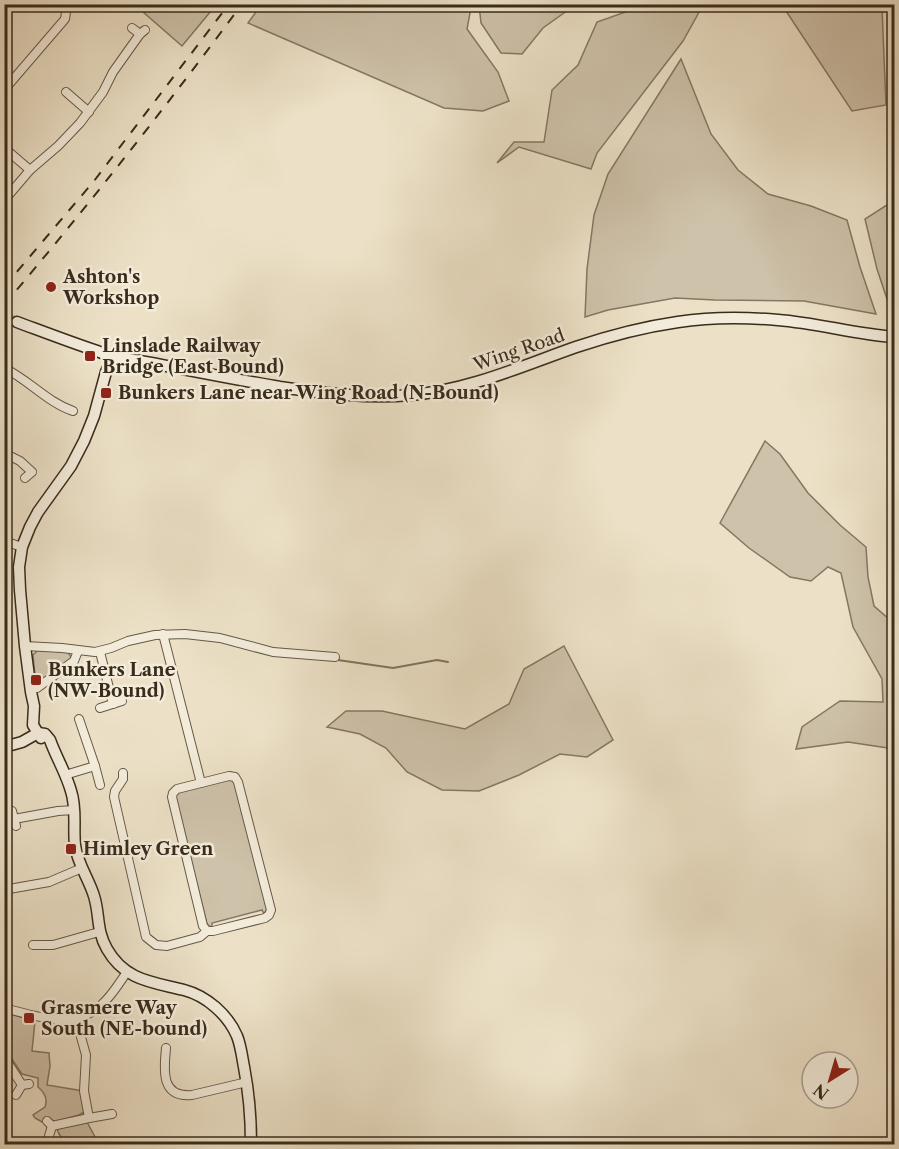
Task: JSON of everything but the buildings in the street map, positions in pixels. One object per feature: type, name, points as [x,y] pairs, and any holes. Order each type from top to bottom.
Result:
[{"type":"street","points":[[4,90],[65,19],[66,12],[63,4]]},
{"type":"street","points":[[4,203],[30,170],[58,146],[89,112],[113,72],[143,32],[132,28]]},
{"type":"street","points":[[66,92],[89,112]]},
{"type":"street","points":[[9,152],[30,170]]},
{"type":"street","name":"Wing Road","points":[[17,322],[102,353],[112,359],[123,358],[312,392],[385,397],[412,395],[471,384],[610,337],[679,322],[716,318],[778,320],[894,337]]},
{"type":"street","points":[[4,747],[27,740],[38,733],[40,725],[31,693],[25,646],[19,567],[22,547],[38,512],[71,466],[84,441],[112,359]]},
{"type":"street","points":[[4,368],[59,405],[73,411]]},
{"type":"street","points":[[4,453],[21,461],[32,472],[25,478]]},
{"type":"street","points":[[4,541],[22,547]]},
{"type":"street","points":[[25,646],[100,652],[128,641],[163,634],[185,634],[220,638],[273,652],[335,657]]},
{"type":"street","points":[[163,634],[201,783]]},
{"type":"street","points":[[38,688],[75,661],[78,651]]},
{"type":"street","points":[[100,652],[113,704]]},
{"type":"street","points":[[50,679],[56,689]]},
{"type":"street","points":[[100,708],[122,701]]},
{"type":"street","points":[[79,719],[100,785]]},
{"type":"street","points":[[38,733],[42,740],[53,749],[71,791],[75,846],[94,898],[99,932],[107,950],[127,972],[151,983],[186,990],[205,999],[220,1010],[231,1025],[241,1050],[251,1119],[251,1144]]},
{"type":"street","points":[[65,775],[95,766]]},
{"type":"street","points":[[123,773],[123,779],[114,797],[121,810],[146,937],[156,945],[167,946],[196,939],[207,931],[271,917],[237,774],[170,791],[203,926],[207,931]]},
{"type":"street","points":[[14,819],[74,810]]},
{"type":"street","points":[[9,889],[49,882],[82,868]]},
{"type":"street","points":[[36,947],[61,944],[99,932]]},
{"type":"street","points":[[4,1008],[53,1019],[76,1019],[100,1006],[127,972]]},
{"type":"street","points":[[76,1019],[86,1055],[84,1083],[89,1118]]},
{"type":"street","points":[[166,1048],[164,1077],[171,1089],[184,1096],[247,1082]]},
{"type":"street","points":[[4,1057],[25,1084],[16,1095]]},
{"type":"street","points":[[49,1136],[49,1123],[112,1114]]},
{"type":"shaded area","points":[[479,4],[575,5],[543,28],[522,54],[501,53],[481,23]]},
{"type":"shaded area","points":[[870,4],[882,8],[886,105],[852,111],[782,5]]},
{"type":"shaded area","points":[[135,5],[216,5],[182,46]]},
{"type":"shaded area","points":[[261,5],[469,5],[467,29],[498,72],[509,101],[483,111],[444,108],[248,23]]},
{"type":"shaded area","points":[[645,5],[703,5],[683,41],[597,153],[591,169],[519,147],[497,163],[514,142],[544,142],[552,90],[578,65],[597,22]]},
{"type":"shaded area","points":[[681,59],[711,134],[738,170],[768,194],[811,206],[847,220],[876,314],[804,301],[675,298],[608,310],[585,317],[587,269],[594,215],[608,174]]},
{"type":"shaded area","points":[[890,203],[894,208],[894,320],[877,269],[865,219]]},
{"type":"shaded area","points":[[765,441],[780,454],[808,493],[866,547],[868,577],[874,606],[889,619],[894,628],[894,750],[848,742],[796,749],[802,727],[840,701],[883,702],[882,679],[853,627],[841,573],[828,567],[811,581],[790,577],[749,548],[720,523]]},
{"type":"shaded area","points":[[564,646],[613,740],[587,757],[560,754],[519,775],[479,791],[442,790],[407,772],[386,748],[360,734],[327,727],[346,711],[382,711],[465,729],[509,704],[524,669]]},
{"type":"shaded area","points":[[38,650],[68,652],[71,657],[69,661],[36,685],[33,655]]},
{"type":"shaded area","points":[[230,779],[235,782],[267,909],[264,914],[262,910],[212,923],[212,928],[207,924],[175,798],[179,792]]},
{"type":"shaded area","points":[[4,1014],[35,1021],[32,1051],[49,1053],[50,1066],[47,1085],[83,1091],[84,1112],[55,1122],[47,1117],[42,1122],[35,1118],[33,1115],[45,1107],[46,1098],[38,1087],[38,1078],[22,1074],[5,1049]]},
{"type":"shaded area","points":[[87,1122],[95,1137],[94,1144],[76,1144],[74,1140],[61,1136],[57,1128]]},
{"type":"waterway","points":[[338,660],[393,668],[437,660],[448,662]]},
{"type":"tunnel","points":[[4,316],[17,322]]},
{"type":"railway","points":[[4,287],[94,181],[229,4]]},
{"type":"railway","points":[[4,305],[126,156],[242,4]]},
{"type":"place","name":"Ashton's Workshop","points":[[51,287]]},
{"type":"place","name":"Linslade Railway Bridge (East Bound)","points":[[90,356]]},
{"type":"place","name":"Bunkers Lane near Wing Road (N-Bound)","points":[[106,393]]},
{"type":"place","name":"Bunkers Lane (NW-Bound)","points":[[36,680]]},
{"type":"place","name":"Himley Green","points":[[71,849]]},
{"type":"place","name":"Grasmere Way South (NE-bound)","points":[[29,1018]]}]
